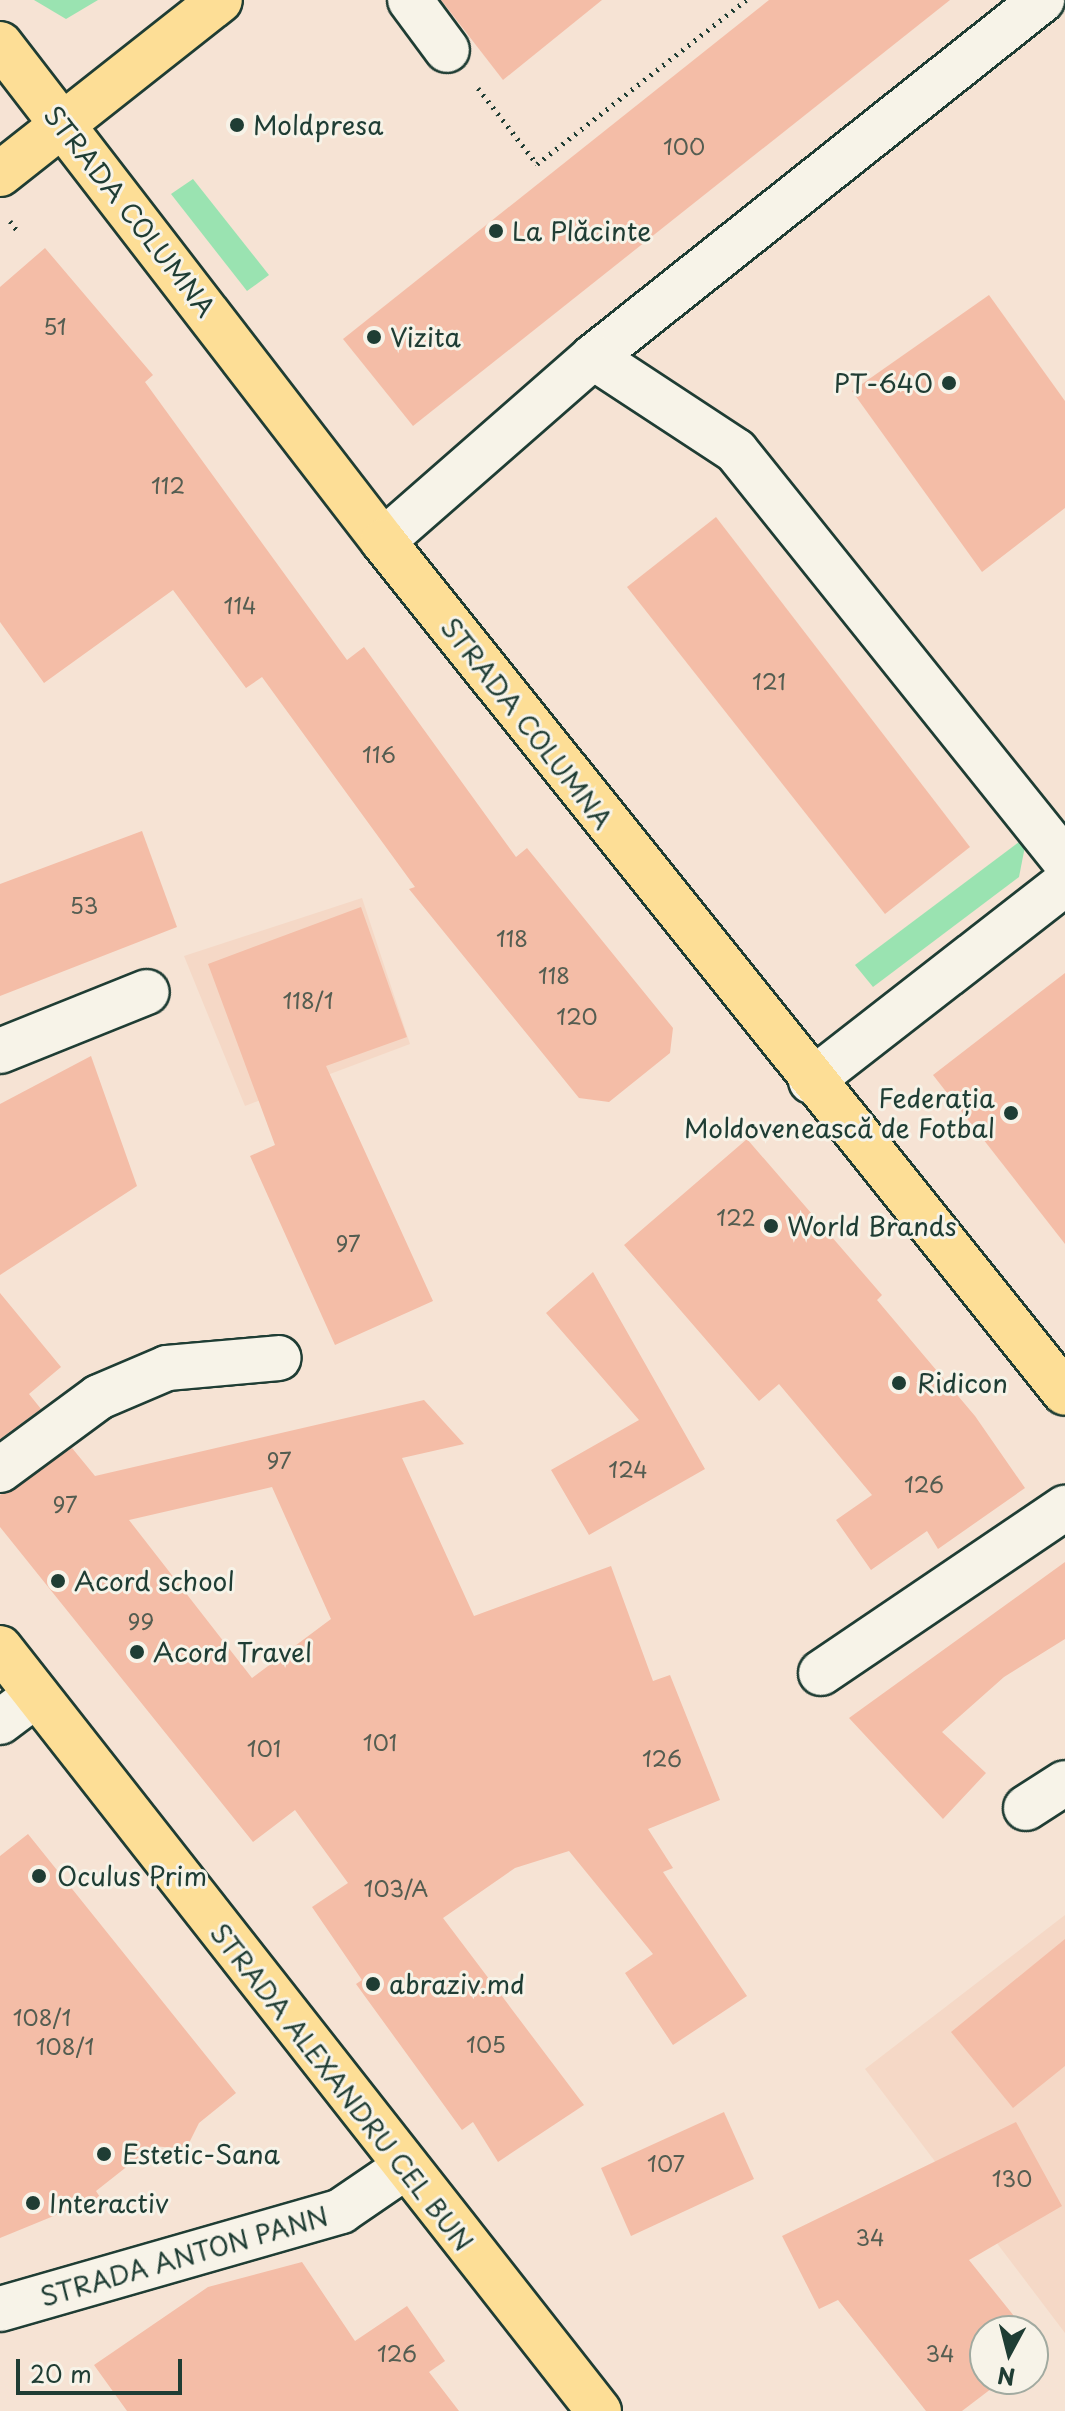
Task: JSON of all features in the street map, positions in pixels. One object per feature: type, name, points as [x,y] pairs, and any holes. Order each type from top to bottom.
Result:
[{"type":"main road","points":[[0,174],[220,0]]},
{"type":"main road","name":"STRADA COLUMNA","points":[[0,44],[383,541],[811,1081],[1065,1393]]},
{"type":"main road","name":"STRADA ALEXANDRU CEL BUN","points":[[0,1648],[404,2168],[599,2411]]},
{"type":"street","points":[[410,0],[447,50]]},
{"type":"street","points":[[383,541],[593,357],[1042,0]]},
{"type":"street","points":[[593,357],[736,451],[1065,861]]},
{"type":"street","points":[[811,1081],[1065,883]]},
{"type":"street","points":[[0,1051],[147,992]]},
{"type":"street","points":[[0,1470],[99,1397],[167,1368],[279,1358]]},
{"type":"street","points":[[821,1673],[1065,1508]]},
{"type":"street","points":[[0,1722],[36,1695]]},
{"type":"street","points":[[1026,1808],[1065,1783]]},
{"type":"street","name":"STRADA ANTON PANN","points":[[0,2309],[341,2211],[404,2168]]},
{"type":"path","points":[[484,96],[537,164],[746,0]]},
{"type":"shaded area","points":[[362,898],[410,1044],[245,1106],[184,956]]},
{"type":"shaded area","points":[[1065,1915],[1065,2333],[865,2069]]},
{"type":"green space","points":[[34,0],[98,0],[66,19]]},
{"type":"green space","points":[[193,179],[269,275],[247,291],[171,194]]},
{"type":"green space","points":[[1027,836],[1019,877],[873,987],[855,965]]},
{"type":"building","points":[[441,0],[602,0],[503,80]]},
{"type":"building","points":[[769,0],[950,0],[413,426],[343,339]]},
{"type":"building","points":[[45,248],[153,375],[145,382],[347,660],[364,647],[516,857],[527,848],[673,1028],[670,1053],[609,1102],[579,1098],[409,889],[415,887],[262,677],[246,688],[173,590],[44,683],[0,622],[0,287]]},
{"type":"building","points":[[989,295],[1065,401],[1065,508],[982,572],[852,391]]},
{"type":"building","points":[[716,517],[970,847],[885,914],[627,587]]},
{"type":"building","points":[[142,831],[177,927],[0,996],[0,884]]},
{"type":"building","points":[[361,907],[407,1037],[326,1066],[433,1301],[335,1345],[250,1156],[275,1145],[208,964]]},
{"type":"building","name":"Federația Moldovenească de Fotbal","points":[[1065,973],[1065,1244],[933,1075]]},
{"type":"building","points":[[91,1056],[137,1186],[0,1275],[0,1104]]},
{"type":"building","points":[[747,1139],[882,1295],[877,1300],[975,1416],[1025,1488],[938,1549],[927,1531],[871,1570],[836,1520],[872,1495],[779,1384],[759,1401],[624,1245]]},
{"type":"building","points":[[593,1272],[705,1469],[589,1535],[551,1470],[639,1420],[546,1313]]},
{"type":"building","points":[[0,1293],[61,1367],[29,1394],[41,1409],[0,1439]]},
{"type":"building","points":[[424,1400],[464,1444],[402,1458],[474,1616],[611,1566],[653,1681],[670,1675],[720,1800],[648,1829],[673,1868],[663,1872],[747,1996],[673,2045],[625,1973],[653,1954],[569,1851],[515,1868],[443,1918],[584,2105],[498,2162],[473,2122],[462,2130],[356,1984],[362,1980],[312,1907],[348,1883],[295,1810],[253,1842],[0,1527],[0,1495],[72,1448],[95,1476]],"holes":[[[272,1487],[331,1619],[252,1678],[129,1520]]]},
{"type":"building","points":[[1065,1562],[1065,1639],[1004,1677],[942,1732],[986,1773],[943,1819],[849,1718]]},
{"type":"building","points":[[28,1834],[236,2093],[199,2123],[186,2149],[153,2146],[96,2191],[100,2197],[0,2238],[0,1856]]},
{"type":"building","points":[[1065,1939],[1065,2066],[1013,2108],[951,2032]]},
{"type":"building","points":[[724,2112],[754,2179],[631,2236],[601,2168]]},
{"type":"building","points":[[1016,2122],[1062,2206],[969,2260],[1013,2315],[969,2315],[969,2395],[983,2395],[962,2411],[926,2411],[838,2300],[819,2309],[782,2236]]},
{"type":"building","points":[[302,2262],[355,2341],[407,2306],[445,2361],[429,2372],[459,2411],[127,2411],[94,2365],[208,2287]]},
{"type":"place","name":"Moldpresa","points":[[237,125]]},
{"type":"place","name":"La Plăcinte","points":[[496,231]]},
{"type":"place","name":"Vizita","points":[[374,337]]},
{"type":"place","name":"PT-640","points":[[949,383]]},
{"type":"place","name":"Federația Moldovenească de Fotbal","points":[[1011,1113]]},
{"type":"place","name":"World Brands","points":[[771,1226]]},
{"type":"place","name":"Ridicon","points":[[899,1383]]},
{"type":"place","name":"Acord school","points":[[58,1581]]},
{"type":"place","name":"Acord Travel","points":[[137,1652]]},
{"type":"place","name":"Oculus Prim","points":[[39,1876]]},
{"type":"place","name":"abraziv.md","points":[[373,1984]]},
{"type":"place","name":"Estetic-Sana","points":[[104,2154]]},
{"type":"place","name":"Interactiv","points":[[33,2203]]}]
